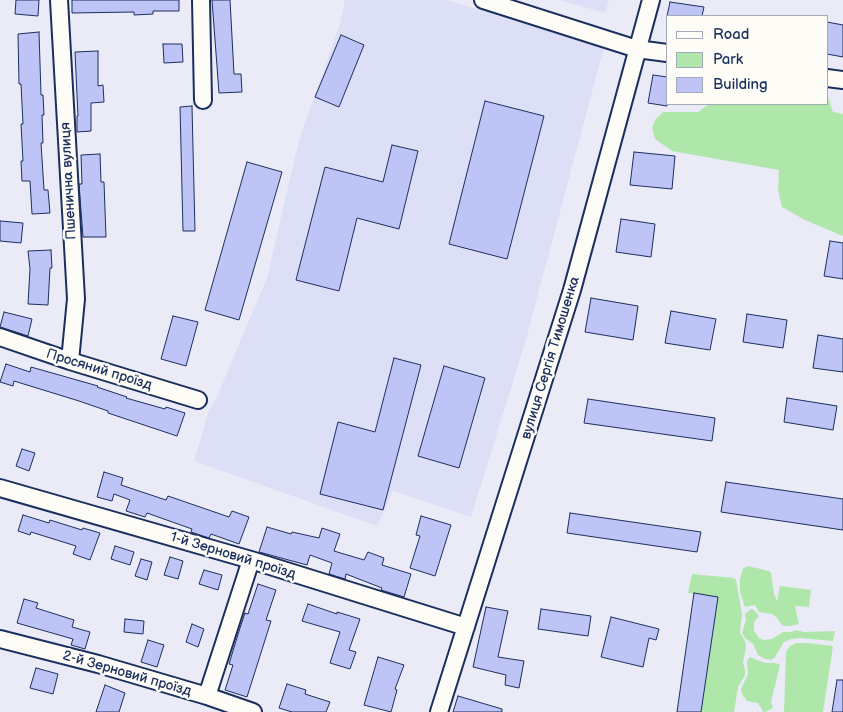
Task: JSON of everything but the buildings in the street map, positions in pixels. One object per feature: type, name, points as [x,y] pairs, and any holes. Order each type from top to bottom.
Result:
[{"type":"street","name":"Пшенична вулиця","points":[[59,0],[76,299],[70,361]]},
{"type":"street","points":[[201,0],[203,100]]},
{"type":"street","points":[[483,0],[638,49],[666,53]]},
{"type":"street","name":"вулиця Сергія Тимошенка","points":[[439,712],[572,290],[600,195],[651,0]]},
{"type":"street","points":[[828,78],[843,80]]},
{"type":"street","name":"Просяний проїзд","points":[[0,337],[70,361],[198,400]]},
{"type":"street","name":"1-й Зерновий проїзд","points":[[0,488],[251,560],[466,627]]},
{"type":"street","points":[[207,696],[251,560]]},
{"type":"street","name":"2-й Зерновий проїзд","points":[[0,639],[98,664],[207,696],[253,712]]},
{"type":"shaded area","points":[[345,0],[447,0],[604,47],[525,343],[471,517],[393,491],[377,526],[194,461],[209,410],[216,399],[267,278],[299,140],[340,24]]},
{"type":"shaded area","points":[[559,0],[609,0],[605,13]]},
{"type":"green space","points":[[828,97],[833,112],[843,114],[843,236],[805,220],[782,207],[778,190],[779,170],[672,151],[655,139],[652,128],[655,120],[663,112],[698,112],[706,106],[828,105]]},
{"type":"green space","points":[[748,566],[771,573],[777,601],[780,586],[811,590],[809,607],[795,606],[799,624],[783,626],[772,614],[759,612],[755,605],[745,607],[740,592],[740,579],[743,569]]},
{"type":"green space","points":[[692,574],[734,578],[736,580],[742,614],[740,633],[745,641],[746,648],[743,662],[745,675],[738,687],[734,712],[701,712],[717,597],[688,593]]},
{"type":"green space","points":[[751,609],[759,616],[754,622],[754,631],[759,638],[764,640],[772,639],[783,632],[796,630],[804,632],[835,631],[833,641],[791,639],[784,642],[775,657],[771,660],[765,659],[758,655],[753,644],[742,633],[746,620],[745,614]]},
{"type":"green space","points":[[796,643],[833,646],[823,712],[784,712],[786,652],[790,646]]},
{"type":"green space","points":[[750,657],[765,663],[780,665],[771,702],[773,708],[765,712],[763,712],[758,703],[747,701],[742,694],[741,689],[748,674],[747,660]]}]
